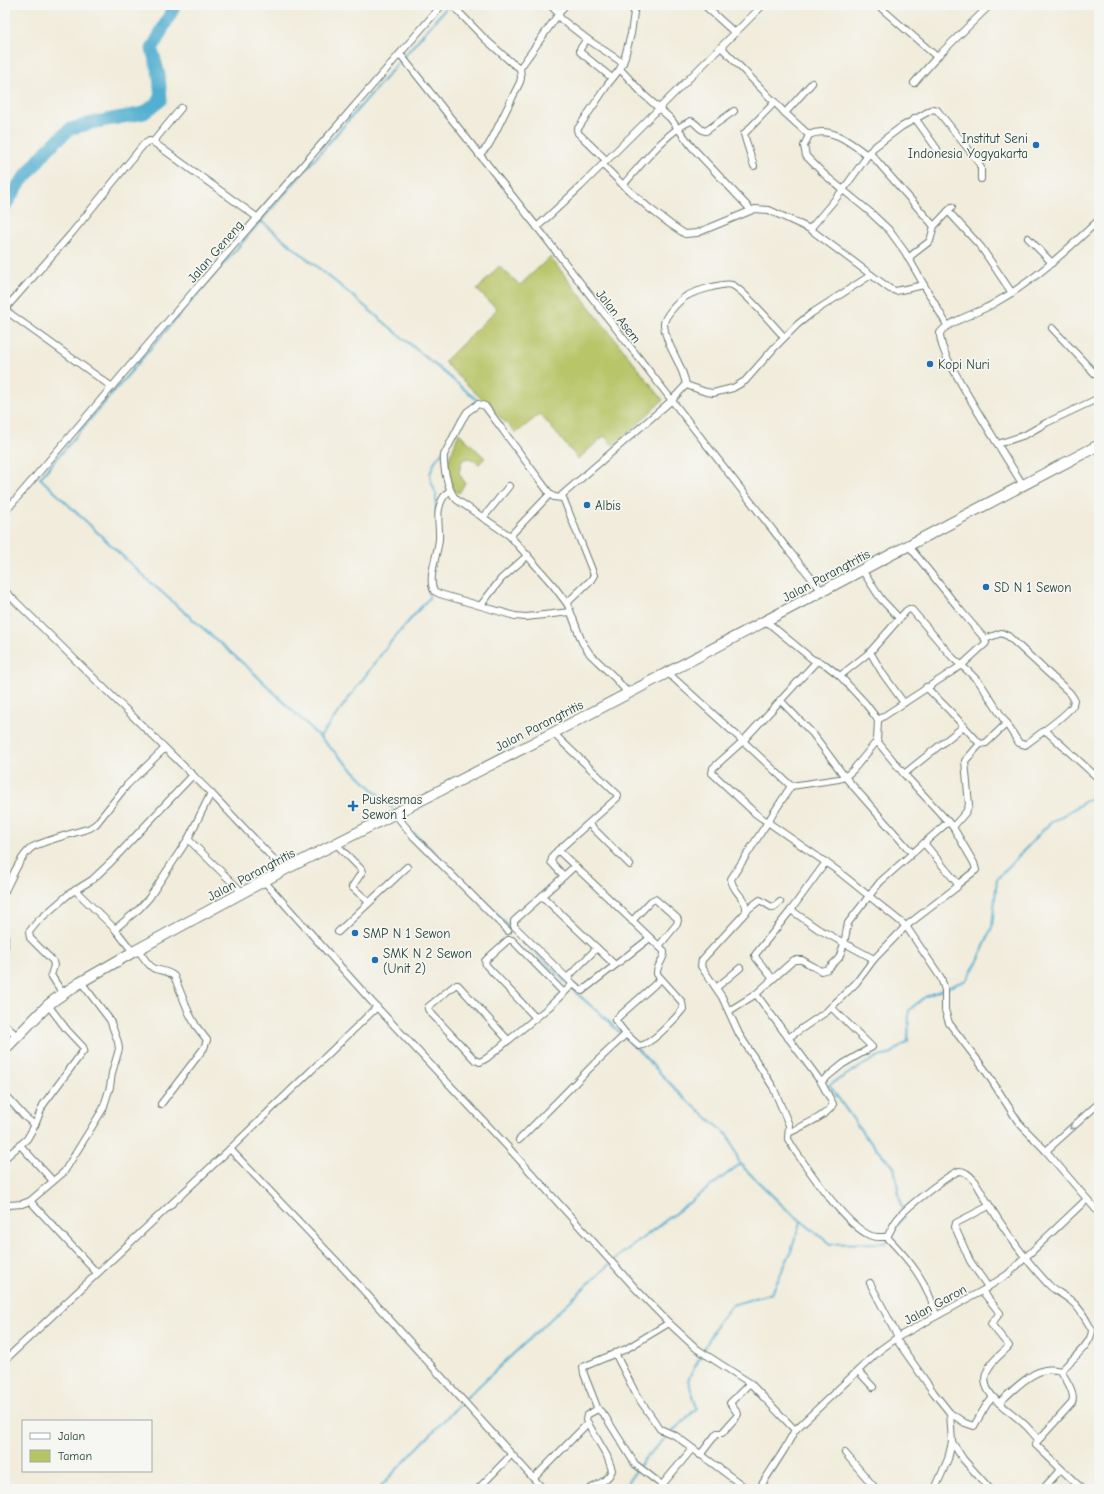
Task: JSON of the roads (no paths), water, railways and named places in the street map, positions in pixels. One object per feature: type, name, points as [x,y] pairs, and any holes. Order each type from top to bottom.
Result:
[{"type":"main road","name":"Jalan Parangtritis","points":[[5,1049],[48,1005],[81,982],[242,892],[553,733],[1099,445]]},
{"type":"street","name":"Jalan Geneng","points":[[5,512],[442,5]]},
{"type":"street","points":[[452,5],[485,39],[512,63],[520,68]]},
{"type":"street","points":[[550,5],[561,19],[587,39],[623,63]]},
{"type":"street","points":[[479,155],[489,144],[518,86],[521,78],[520,68],[566,5]]},
{"type":"street","points":[[635,5],[623,63],[577,132],[623,185],[660,217],[685,234],[697,233],[751,210],[769,210],[810,230],[893,291],[924,285]]},
{"type":"street","points":[[704,5],[735,33]]},
{"type":"street","points":[[914,83],[990,5]]},
{"type":"street","points":[[537,227],[571,196],[735,33],[758,7]]},
{"type":"street","points":[[881,8],[937,58]]},
{"type":"street","points":[[587,39],[580,49],[580,52],[612,78]]},
{"type":"street","points":[[721,46],[785,114],[809,135]]},
{"type":"street","name":"Jalan Asem","points":[[400,54],[537,227],[671,401],[822,591]]},
{"type":"street","points":[[620,69],[670,118],[692,147],[751,210]]},
{"type":"street","points":[[785,114],[812,83]]},
{"type":"street","points":[[754,166],[744,134],[775,102]]},
{"type":"street","points":[[153,142],[181,108]]},
{"type":"street","points":[[810,230],[843,190],[868,154],[878,143],[915,118],[933,109],[936,110],[978,161],[981,179]]},
{"type":"street","points":[[623,185],[678,128],[691,121],[706,131],[734,111]]},
{"type":"street","points":[[915,118],[937,149]]},
{"type":"street","points":[[934,226],[868,154],[846,140],[828,132],[818,131],[809,135],[804,146],[806,156],[816,167],[870,212],[889,230],[908,258],[947,325]]},
{"type":"street","points":[[112,387],[5,310],[71,234],[144,144],[153,142],[258,218]]},
{"type":"street","points":[[908,258],[930,241],[934,226],[950,209],[981,247],[1012,293]]},
{"type":"street","points":[[1023,485],[964,388],[943,348],[940,333],[947,325],[982,310],[1012,293],[1052,263],[1099,220]]},
{"type":"street","points":[[1028,238],[1052,263]]},
{"type":"street","points":[[686,385],[713,393],[739,385],[750,376],[784,337],[812,313],[872,275]]},
{"type":"street","points":[[686,385],[677,360],[669,344],[664,326],[666,317],[678,303],[689,295],[719,286],[731,285],[737,288],[751,301],[784,337]]},
{"type":"street","points":[[1052,328],[1099,378]]},
{"type":"street","points":[[568,604],[571,598],[592,580],[594,575],[562,498],[563,494],[671,401],[686,385]]},
{"type":"street","points":[[998,444],[1025,435],[1046,423],[1099,398]]},
{"type":"street","points":[[562,498],[554,497],[550,494],[485,406],[478,404],[467,412],[444,455],[450,490],[457,500],[510,536],[528,555],[568,604],[586,649],[628,693]]},
{"type":"street","points":[[482,518],[509,486]]},
{"type":"street","points":[[450,490],[442,498],[439,506],[439,540],[433,571],[432,586],[434,591],[515,616],[526,617],[570,612]]},
{"type":"street","points":[[510,536],[550,494]]},
{"type":"street","points":[[878,720],[926,687],[962,665],[986,643],[985,639],[960,611],[909,546]]},
{"type":"street","points":[[480,604],[504,576],[528,555]]},
{"type":"street","points":[[862,570],[881,599],[899,618]]},
{"type":"street","points":[[5,591],[193,775],[284,870]]},
{"type":"street","points":[[840,676],[870,652],[899,618],[909,609],[915,612],[941,645],[980,683],[1019,743],[1023,745],[1070,710],[1074,699],[1070,693],[1008,636],[997,633],[985,639]]},
{"type":"street","points":[[766,621],[816,662],[826,665],[840,676],[865,703],[878,720],[877,742],[845,777],[791,786]]},
{"type":"street","points":[[870,652],[883,674],[904,703]]},
{"type":"street","points":[[816,662],[742,741],[713,768],[712,773],[756,814],[826,862],[906,926],[941,978],[945,990],[945,1010],[949,1023],[985,1070],[1014,1116],[1099,1213]]},
{"type":"street","points":[[668,673],[791,786]]},
{"type":"street","points":[[926,687],[980,744]]},
{"type":"street","points":[[780,700],[813,734],[845,777],[912,853]]},
{"type":"street","points":[[953,827],[969,808],[965,761],[980,744],[986,743],[1007,723]]},
{"type":"street","points":[[904,774],[964,726]]},
{"type":"street","points":[[1045,730],[1099,779]]},
{"type":"street","points":[[553,733],[617,793],[617,798],[553,855],[550,862],[564,876]]},
{"type":"street","points":[[788,1038],[815,1021],[831,1007],[856,983],[874,959],[906,926],[955,890],[957,885],[976,869],[953,827],[904,774],[877,742]]},
{"type":"street","points":[[5,891],[18,865],[30,849],[40,844],[90,828],[96,824],[127,785],[164,748]]},
{"type":"street","points":[[63,994],[51,975],[54,966],[53,961],[30,938],[29,932],[51,909],[75,890],[88,884],[111,862],[193,775]]},
{"type":"street","points":[[747,910],[745,903],[733,885],[731,879],[791,786]]},
{"type":"street","points":[[115,929],[139,909],[149,898],[188,838],[211,793]]},
{"type":"street","points":[[395,814],[414,836],[508,931]]},
{"type":"street","points":[[729,1011],[756,994],[791,962],[799,959],[819,971],[826,971],[839,958],[844,944],[848,923],[880,882],[948,822]]},
{"type":"street","points":[[589,824],[630,865]]},
{"type":"street","points":[[188,838],[242,892]]},
{"type":"street","points":[[924,843],[957,885]]},
{"type":"street","points":[[335,844],[361,869],[362,872],[352,887],[369,902]]},
{"type":"street","points":[[558,850],[659,946],[664,954],[657,970],[657,974],[682,1002],[683,1009],[658,1035],[645,1044],[638,1045],[623,1036],[616,1019],[661,979]]},
{"type":"street","points":[[773,979],[755,955],[791,910],[826,862]]},
{"type":"street","points":[[575,866],[514,921],[514,926],[567,978],[572,985],[579,990],[584,990],[650,938]]},
{"type":"street","points":[[338,932],[407,867]]},
{"type":"street","points":[[264,881],[376,1007],[511,1151],[635,1288],[697,1349],[750,1383],[795,1430]]},
{"type":"street","points":[[75,890],[148,964],[154,969],[171,973],[174,976],[189,1013],[196,1026],[207,1040],[204,1048],[160,1104]]},
{"type":"street","points":[[542,896],[615,965]]},
{"type":"street","points":[[632,921],[651,901],[655,899],[677,918],[677,924],[659,946]]},
{"type":"street","points":[[780,902],[774,908],[760,900],[747,910],[742,918],[701,962],[702,968],[716,988],[729,1011],[739,1034],[777,1095],[789,1125],[790,1133],[788,1139],[794,1149],[848,1219],[858,1229],[870,1236],[888,1239],[909,1262],[922,1280],[932,1300],[936,1315]]},
{"type":"street","points":[[791,910],[818,929],[874,959]]},
{"type":"street","points":[[5,937],[5,946]]},
{"type":"street","points":[[536,1018],[486,965],[485,961],[488,958],[507,941],[512,940],[565,992]]},
{"type":"street","points":[[567,978],[597,948]]},
{"type":"street","points":[[716,988],[740,968]]},
{"type":"street","points":[[5,1207],[30,1201],[67,1169],[83,1140],[103,1109],[119,1049],[117,1036],[110,1020],[81,982]]},
{"type":"street","points":[[508,1040],[456,985],[442,994],[428,1007],[431,1013],[476,1062],[480,1062],[484,1060],[536,1018],[572,985]]},
{"type":"street","points":[[756,994],[821,1082],[833,1102],[831,1108],[822,1116],[790,1133]]},
{"type":"street","points":[[5,1158],[27,1139],[36,1126],[43,1105],[84,1050],[83,1047],[66,1030],[48,1005]]},
{"type":"street","points":[[5,1360],[230,1149],[376,1007]]},
{"type":"street","points":[[821,1082],[843,1064],[872,1047],[831,1007]]},
{"type":"street","points":[[5,1025],[17,1036]]},
{"type":"street","points":[[519,1140],[623,1036]]},
{"type":"street","points":[[5,1096],[36,1126]]},
{"type":"street","points":[[1046,1151],[1099,1103]]},
{"type":"street","points":[[20,1145],[53,1181]]},
{"type":"street","points":[[230,1149],[344,1269],[543,1489]]},
{"type":"street","points":[[888,1239],[894,1223],[906,1209],[950,1175],[959,1171],[967,1173],[975,1181],[1004,1230],[1026,1258],[1048,1284],[1075,1304],[1092,1330],[1091,1336],[1086,1345],[1061,1371],[1044,1370],[1030,1377],[1016,1387],[999,1403]]},
{"type":"street","name":"Jalan Garon","points":[[759,1489],[795,1430],[880,1350],[897,1338],[936,1315],[982,1291],[1008,1274],[1087,1199]]},
{"type":"street","points":[[30,1201],[97,1273]]},
{"type":"street","points":[[988,1287],[970,1261],[955,1228],[956,1223],[989,1206]]},
{"type":"street","points":[[870,1283],[897,1338],[934,1393],[950,1413],[965,1423],[974,1426],[993,1397]]},
{"type":"street","points":[[982,1291],[1000,1313],[991,1324],[1009,1346],[989,1366],[985,1375],[985,1383],[988,1391],[999,1403],[1024,1423],[1038,1439]]},
{"type":"street","points":[[669,1323],[639,1342],[584,1367],[584,1374],[596,1408],[605,1416],[638,1466],[665,1487],[692,1450]]},
{"type":"street","points":[[615,1353],[637,1395],[660,1429],[671,1434],[747,1489]]},
{"type":"street","points":[[858,1371],[872,1387]]},
{"type":"street","points":[[1061,1371],[1070,1386],[1074,1399],[1072,1403],[1035,1442],[1036,1446],[1082,1489]]},
{"type":"street","points":[[700,1455],[717,1433],[722,1433],[737,1416],[738,1414],[730,1403],[750,1383]]},
{"type":"street","points":[[590,1489],[605,1480],[612,1470],[607,1456],[586,1420],[587,1415],[596,1408]]},
{"type":"street","points":[[935,1489],[948,1459],[952,1442],[950,1413]]},
{"type":"street","points":[[534,1478],[588,1423]]},
{"type":"street","points":[[952,1442],[962,1459],[990,1489]]},
{"type":"street","points":[[845,1453],[876,1489]]},
{"type":"street","points":[[478,1489],[511,1455]]},
{"type":"street","points":[[1043,1489],[1061,1469]]},
{"type":"waterway","points":[[5,206],[19,184],[48,149],[70,129],[96,122],[144,113],[161,100],[159,75],[152,49],[175,5]]},
{"type":"waterway","points":[[393,809],[253,672],[150,582],[40,478],[174,321],[446,8]]},
{"type":"waterway","points":[[261,221],[477,400],[474,404]]},
{"type":"waterway","points":[[436,513],[436,494],[430,474],[435,461],[443,451]]},
{"type":"waterway","points":[[320,737],[388,645],[429,598],[429,579]]},
{"type":"waterway","points":[[902,1210],[894,1167],[865,1136],[829,1085],[877,1057],[889,1055],[908,1041],[909,1010],[925,997],[966,980],[978,961],[992,927],[997,879],[1049,824],[1099,793]]},
{"type":"waterway","points":[[414,833],[581,997],[643,1055],[682,1096],[729,1136],[740,1164],[785,1208],[830,1244],[885,1243],[888,1239]]},
{"type":"waterway","points":[[466,1398],[615,1259],[740,1164]]},
{"type":"waterway","points":[[892,1232],[904,1217],[903,1214]]},
{"type":"waterway","points":[[672,1432],[697,1408],[688,1380],[717,1324],[732,1305],[772,1293],[790,1254],[801,1221]]},
{"type":"waterway","points":[[378,1489],[458,1406]]},
{"type":"waterway","points":[[623,1489],[644,1459],[669,1435]]},
{"type":"place","name":"Institut Seni Indonesia Yogyakarta","points":[[1036,145]]},
{"type":"place","name":"Kopi Nuri","points":[[930,364]]},
{"type":"place","name":"Albis","points":[[587,505]]},
{"type":"place","name":"SD N 1 Sewon","points":[[986,587]]},
{"type":"place","name":"Puskesmas Sewon 1","points":[[353,806]]},
{"type":"place","name":"SMP N 1 Sewon","points":[[355,933]]},
{"type":"place","name":"SMK N 2 Sewon (Unit 2)","points":[[375,960]]}]
